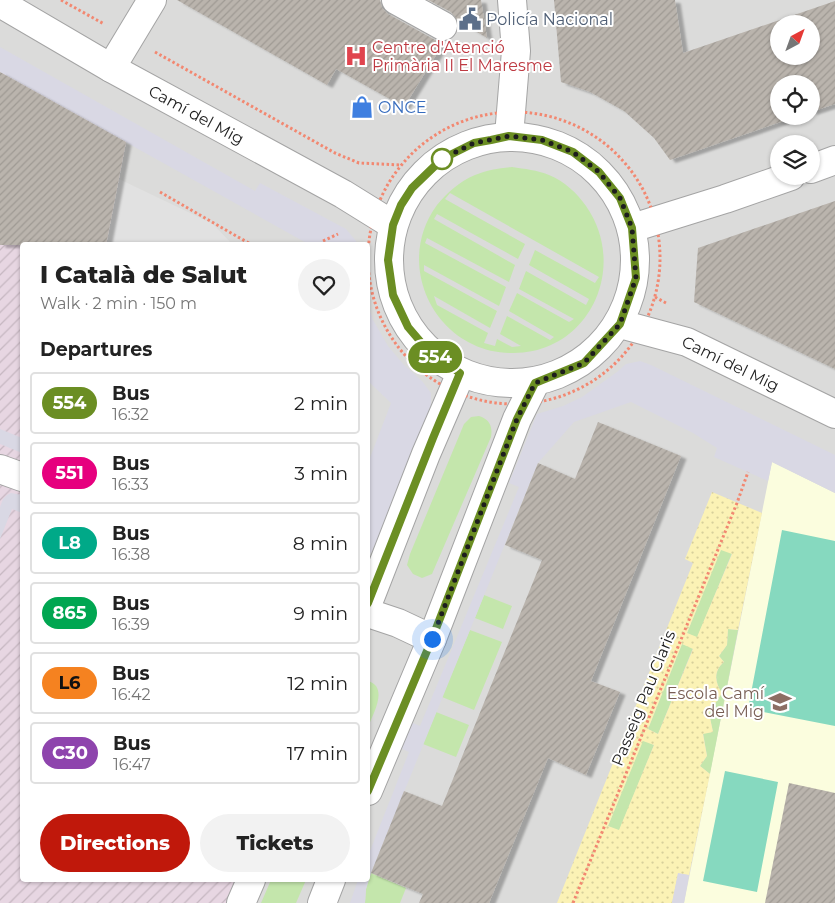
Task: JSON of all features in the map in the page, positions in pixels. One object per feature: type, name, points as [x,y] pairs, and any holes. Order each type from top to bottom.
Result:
[{"type":"street","points":[[111,68],[152,0]]},
{"type":"street","points":[[396,0],[443,26]]},
{"type":"street","points":[[510,125],[516,51],[512,0]]},
{"type":"street","name":"Camí del Mig","points":[[0,3],[111,68],[384,219]]},
{"type":"street","points":[[510,125],[442,159],[412,188],[401,205],[384,219],[393,295],[408,327],[457,382],[497,384],[530,393]]},
{"type":"street","points":[[510,125],[573,152],[599,172],[644,225]]},
{"type":"street","points":[[820,166],[835,160]]},
{"type":"street","points":[[644,225],[770,184]]},
{"type":"street","points":[[370,786],[432,639],[517,419],[530,393],[584,363],[631,327],[644,225]]},
{"type":"street","name":"Camí del Mig","points":[[631,327],[686,342],[835,414]]},
{"type":"street","points":[[432,639],[371,611],[457,382]]},
{"type":"street","points":[[241,903],[250,882]]},
{"type":"street","points":[[322,903],[330,882]]},
{"type":"path","points":[[61,0],[335,153],[359,163],[401,165]]},
{"type":"path","points":[[370,242],[370,235],[384,219],[386,186],[401,165],[422,144],[446,129],[473,118],[501,112],[510,125],[531,113],[559,119],[586,131],[610,148],[630,169],[645,193],[644,225],[659,240],[660,269],[655,297],[645,324],[631,327],[630,348],[610,368],[588,384],[564,396],[538,402],[530,393],[510,404],[475,399],[457,382],[436,381],[417,366],[400,349],[386,329],[370,283]]},
{"type":"path","points":[[160,192],[247,242]]},
{"type":"path","points":[[322,242],[338,234]]},
{"type":"path","name":"Passeig Pau Claris","points":[[573,903],[748,472]]},
{"type":"shaded area","points":[[0,0],[835,0],[835,903],[233,903],[241,882],[370,882],[370,242],[107,242],[119,179],[0,72]]},
{"type":"shaded area","points":[[0,47],[255,191],[260,183],[346,229],[356,242],[305,242],[0,72]]},
{"type":"shaded area","points":[[0,72],[126,142],[107,242],[20,242],[20,882],[241,882],[233,903],[0,903]]},
{"type":"shaded area","points":[[119,179],[213,224],[230,242],[107,242]]},
{"type":"shaded area","points":[[370,311],[388,346],[431,393],[431,404],[376,544],[370,554],[370,458],[391,403],[370,383]]},
{"type":"shaded area","points":[[640,361],[651,365],[835,455],[835,493],[772,462],[768,481],[714,457],[717,448],[693,433],[631,402],[574,422],[538,463],[370,876],[370,851],[409,752],[398,747],[408,721],[420,726],[519,487],[509,483],[537,414],[563,406],[582,397],[626,364]]},
{"type":"shaded area","points":[[0,429],[20,437],[20,452],[0,444]]},
{"type":"shaded area","name":"Escola Camí del Mig","points":[[772,462],[835,493],[835,903],[684,903]]},
{"type":"shaded area","points":[[11,493],[20,495],[20,512],[12,509],[0,539],[0,507],[7,495]]},
{"type":"shaded area","points":[[678,873],[689,875],[684,903],[672,903]]},
{"type":"shaded area","points":[[357,882],[368,882],[365,903],[350,903]]},
{"type":"green space","points":[[512,167],[544,173],[570,188],[586,206],[598,230],[603,255],[602,280],[594,303],[581,323],[562,339],[539,349],[512,353],[485,349],[462,338],[443,322],[430,302],[421,279],[419,254],[424,229],[437,205],[445,196],[459,184],[480,173]],"holes":[[[450,193],[599,277],[595,283],[535,250],[529,265],[589,299],[586,305],[526,271],[519,289],[574,319],[569,322],[517,293],[509,311],[554,337],[550,340],[507,316],[500,334],[521,346],[512,347],[497,339],[495,346],[484,343],[488,333],[437,305],[434,296],[490,328],[497,311],[424,271],[424,265],[499,306],[506,287],[425,243],[427,238],[509,282],[515,265],[434,219],[437,214],[518,259],[525,244],[445,199]]]},
{"type":"green space","points":[[479,416],[490,424],[491,437],[432,574],[422,578],[413,574],[407,565],[410,554],[464,424],[471,417]]},
{"type":"green space","points":[[782,530],[835,541],[835,726],[748,709]]},
{"type":"green space","points":[[721,549],[732,553],[697,638],[687,633]]},
{"type":"green space","points":[[484,595],[512,606],[503,629],[475,618]]},
{"type":"green space","points":[[728,629],[738,630],[710,774],[700,766],[707,756],[703,733],[713,732],[709,713],[722,693],[716,677],[718,669],[724,662],[719,656],[727,645]]},
{"type":"green space","points":[[470,630],[502,642],[474,710],[442,697]]},
{"type":"green space","points":[[682,644],[693,648],[658,734],[648,729]]},
{"type":"green space","points":[[370,682],[378,689],[379,695],[370,722]]},
{"type":"green space","points":[[436,712],[469,725],[456,757],[423,744]]},
{"type":"green space","points":[[643,740],[654,745],[619,831],[608,826]]},
{"type":"green space","points":[[725,771],[778,782],[757,892],[703,881]]},
{"type":"green space","points":[[371,873],[406,888],[400,903],[365,903],[366,889],[368,882],[370,882]]},
{"type":"green space","points":[[270,882],[305,882],[296,903],[261,903]]},
{"type":"sand","points":[[712,492],[762,513],[738,630],[728,629],[727,645],[719,656],[724,662],[718,669],[716,677],[722,693],[709,713],[713,732],[703,734],[707,756],[700,766],[710,774],[689,875],[678,874],[672,903],[557,903],[693,563],[685,559]],"holes":[[[721,550],[732,554],[697,637],[687,633]],[[682,644],[693,649],[658,734],[648,729]],[[643,741],[654,745],[619,830],[608,826]]]},
{"type":"building","name":"Centre d'Atenció Primària II El Maresme","points":[[177,0],[380,0],[382,8],[388,14],[435,40],[444,42],[404,107],[336,69],[327,85]]},
{"type":"building","name":"Policía Nacional","points":[[428,0],[481,0],[487,38],[457,20],[451,12]]},
{"type":"building","points":[[554,0],[675,0],[683,53],[770,23],[770,65],[820,65],[820,15],[794,15],[835,1],[835,104],[820,109],[820,75],[770,75],[770,125],[772,125],[670,160],[654,138],[624,111],[590,92],[561,82]]},
{"type":"building","points":[[0,72],[126,142],[107,242],[20,242],[20,245],[0,245]]},
{"type":"building","points":[[835,201],[835,369],[694,302],[698,248]]},
{"type":"building","points":[[598,422],[681,456],[591,681],[620,692],[586,775],[548,758],[489,903],[419,903],[423,894],[371,873],[404,791],[442,806],[542,560],[505,545],[538,463],[575,479]]},
{"type":"building","points":[[789,783],[835,793],[835,903],[765,903]]},
{"type":"bus line","name":"554","points":[[370,598],[460,373],[431,354],[408,327],[393,295],[388,260],[393,225],[401,205],[412,188],[442,159],[474,143],[509,136],[542,140],[573,152],[599,172],[620,198],[632,228],[636,278],[620,324],[584,363],[535,383],[517,419],[432,639],[370,786]]},
{"type":"place","name":"Policía Nacional","points":[[470,19]]},
{"type":"place","name":"Centre d'Atenció Primària II El Maresme","points":[[356,56]]},
{"type":"place","name":"ONCE","points":[[362,107]]},
{"type":"place","name":"Escola Camí del Mig","points":[[780,702]]},
{"type":"route","points":[[432,639],[517,419],[535,383],[584,363],[620,324],[636,278],[632,228],[620,198],[599,172],[573,152],[542,140],[509,136],[474,143],[442,159]]}]
